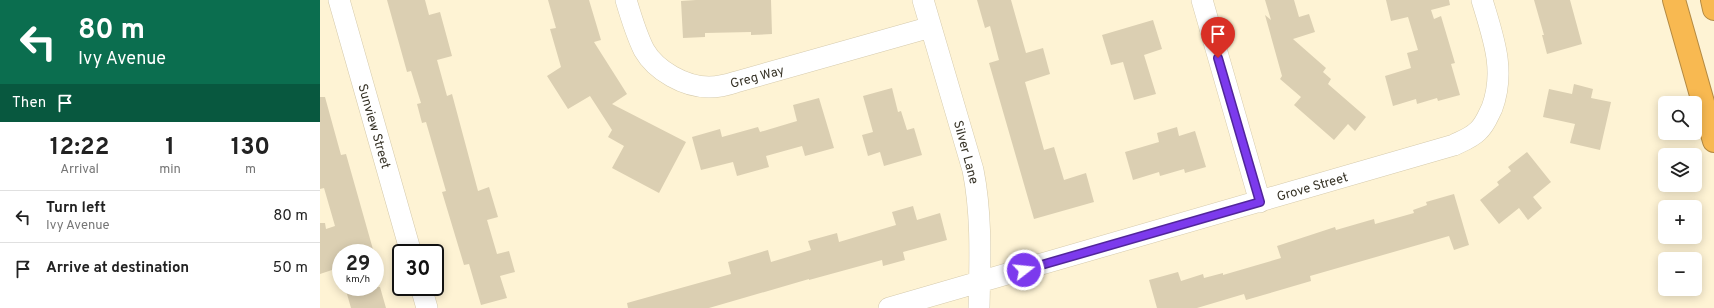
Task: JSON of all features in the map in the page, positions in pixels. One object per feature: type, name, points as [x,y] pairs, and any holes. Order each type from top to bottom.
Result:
[{"type":"highway","points":[[1674,0],[1714,141]]},
{"type":"highway","points":[[1712,0],[1714,9]]},
{"type":"street","name":"Sunview Street","points":[[339,0],[408,244]]},
{"type":"street","name":"Greg Way","points":[[626,0],[636,32],[650,59],[670,75],[682,81],[707,87],[720,86],[736,82],[931,27]]},
{"type":"street","name":"Silver Lane","points":[[923,0],[973,170],[978,194],[980,219],[979,308]]},
{"type":"street","points":[[1202,0],[1260,202]]},
{"type":"street","name":"Grove Street","points":[[889,308],[1260,202],[1454,145],[1467,139],[1478,132],[1485,123],[1496,95],[1498,60],[1482,0]]},
{"type":"street","points":[[424,296],[427,308]]},
{"type":"building","points":[[387,0],[425,0],[429,15],[440,12],[452,56],[437,60],[447,96],[452,94],[478,191],[489,187],[498,217],[487,220],[497,254],[509,251],[515,272],[500,276],[507,298],[481,305],[469,264],[464,265],[442,192],[446,191],[426,122],[422,123],[417,104],[421,103],[411,71],[407,72]]},
{"type":"building","points":[[548,0],[589,0],[601,40],[594,42],[627,94],[612,104],[686,142],[659,193],[612,168],[624,146],[608,137],[612,130],[590,96],[568,109],[547,76],[561,67],[550,29],[556,28]]},
{"type":"building","points":[[771,0],[772,34],[751,35],[751,32],[705,33],[705,37],[683,38],[681,1]]},
{"type":"building","points":[[977,0],[1011,0],[1026,53],[1043,48],[1050,74],[1025,82],[1044,150],[1054,147],[1064,180],[1086,173],[1094,202],[1034,219],[989,63],[999,60],[990,26],[985,28]]},
{"type":"building","points":[[1265,0],[1294,0],[1299,17],[1309,14],[1315,32],[1293,39],[1326,68],[1323,72],[1331,79],[1328,84],[1366,117],[1355,131],[1348,124],[1334,140],[1294,105],[1301,97],[1280,79],[1282,76],[1265,15],[1271,20]]},
{"type":"building","points":[[1386,0],[1449,0],[1450,5],[1431,10],[1434,19],[1441,16],[1455,63],[1451,64],[1460,95],[1438,101],[1437,98],[1417,104],[1416,99],[1393,106],[1385,76],[1411,68],[1407,53],[1418,50],[1408,17],[1391,21]]},
{"type":"building","points":[[1534,0],[1570,0],[1582,44],[1547,54],[1542,35],[1544,35]]},
{"type":"building","points":[[1153,20],[1162,49],[1144,55],[1156,94],[1134,100],[1123,62],[1111,65],[1102,35]]},
{"type":"building","points":[[1574,84],[1593,89],[1591,98],[1611,102],[1600,150],[1570,143],[1575,124],[1543,117],[1549,89],[1572,94]]},
{"type":"building","points":[[892,88],[898,112],[901,111],[907,130],[914,128],[922,155],[884,166],[880,152],[868,156],[862,135],[873,132],[863,96]]},
{"type":"building","points":[[320,97],[325,97],[341,155],[346,154],[371,244],[332,244],[332,270],[320,274],[320,223],[325,223],[326,229],[335,226],[324,188],[320,189]]},
{"type":"building","points":[[819,98],[834,148],[805,156],[802,146],[766,156],[769,167],[737,176],[733,162],[701,170],[692,137],[720,129],[722,137],[758,127],[760,132],[797,121],[793,105]]},
{"type":"building","points":[[1177,127],[1179,136],[1195,131],[1206,167],[1185,173],[1184,169],[1160,176],[1159,172],[1133,180],[1125,152],[1159,142],[1157,133]]},
{"type":"building","points":[[1527,152],[1551,182],[1533,197],[1542,208],[1528,220],[1519,208],[1499,224],[1480,200],[1499,185],[1497,182],[1511,171],[1508,167]]},
{"type":"building","points":[[1454,194],[1469,245],[1454,250],[1449,236],[1310,276],[1311,281],[1246,300],[1244,294],[1197,308],[1157,308],[1149,280],[1178,272],[1181,281],[1203,274],[1204,278],[1223,273],[1223,275],[1281,258],[1277,246],[1335,227],[1336,230],[1374,219],[1375,224],[1414,213],[1413,210],[1427,205],[1426,202]]},
{"type":"building","points":[[913,206],[917,220],[940,213],[947,240],[903,252],[905,260],[883,266],[882,260],[809,279],[709,308],[628,308],[627,303],[731,274],[728,262],[768,250],[771,262],[811,250],[808,241],[837,233],[839,242],[896,225],[892,212]]},
{"type":"building","points":[[348,296],[383,296],[386,308],[351,308]]},
{"type":"route","points":[[1024,270],[1260,202],[1218,58]]}]
